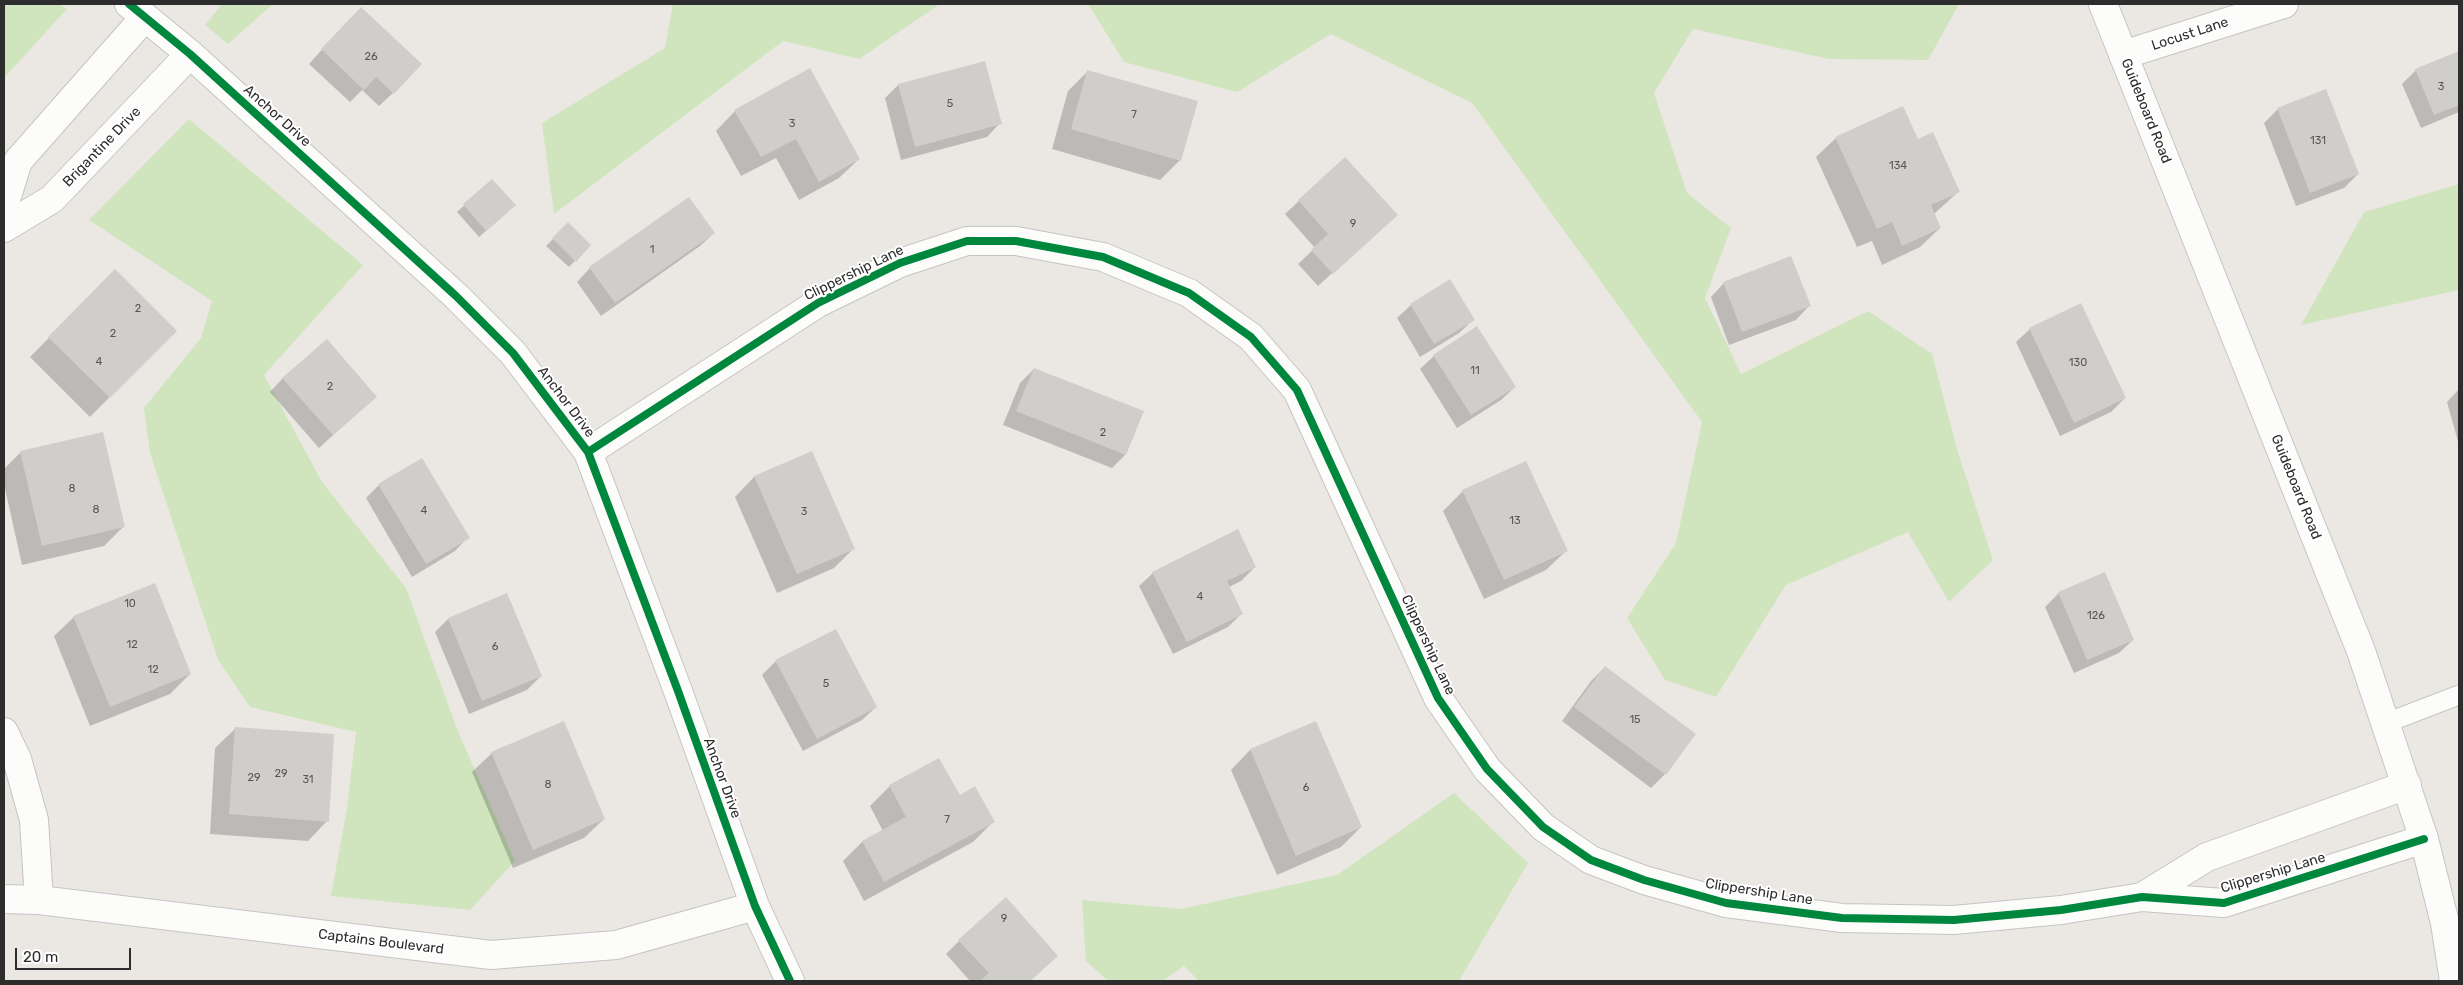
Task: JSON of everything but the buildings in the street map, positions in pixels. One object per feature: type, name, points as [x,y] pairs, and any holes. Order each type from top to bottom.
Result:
[{"type":"street","name":"Guideboard Road","points":[[2103,4],[2357,642],[2386,722],[2424,839],[2445,923],[2454,981]]},
{"type":"street","name":"Locust Lane","points":[[2123,55],[2284,4]]},
{"type":"street","name":"Anchor Drive","points":[[137,10],[190,54],[456,296],[512,353],[588,452],[678,691],[755,906],[790,981]]},
{"type":"street","points":[[4,206],[18,161],[137,10]]},
{"type":"street","name":"Brigantine Drive","points":[[4,228],[52,199],[190,54]]},
{"type":"street","name":"Clippership Lane","points":[[588,452],[818,303],[900,263],[967,241],[1016,241],[1103,257],[1189,293],[1252,337],[1297,390],[1438,698],[1487,770],[1543,827],[1590,860],[1644,880],[1726,903],[1842,918],[1954,920],[2061,910],[2142,897],[2224,903],[2424,839]]},
{"type":"street","points":[[4,732],[17,759],[34,820],[39,900]]},
{"type":"street","name":"Clippership Lane","points":[[2142,897],[2207,857],[2408,785]]},
{"type":"street","name":"Captains Boulevard","points":[[4,899],[39,900],[491,955],[616,945],[755,906]]},
{"type":"lane","points":[[2386,722],[2459,695]]},
{"type":"green space","points":[[4,4],[59,4],[67,9],[4,78]]},
{"type":"green space","points":[[222,4],[273,4],[228,44],[205,25]]},
{"type":"green space","points":[[673,4],[940,4],[859,59],[783,41],[554,214],[542,123],[665,48]]},
{"type":"green space","points":[[1088,4],[1959,4],[1928,60],[1829,59],[1693,29],[1654,93],[1687,193],[1731,228],[1705,298],[1741,374],[1868,311],[1932,354],[1957,449],[1993,560],[1949,602],[1908,532],[1786,585],[1716,697],[1665,680],[1627,618],[1676,543],[1702,422],[1472,103],[1331,34],[1237,92],[1124,62]]},
{"type":"green space","points":[[189,119],[363,265],[264,375],[322,482],[406,588],[457,729],[515,861],[470,910],[331,896],[347,808],[356,732],[250,707],[218,660],[150,453],[144,408],[201,338],[212,301],[89,220]]},
{"type":"green space","points":[[2459,184],[2459,290],[2301,325],[2364,212]]},
{"type":"green space","points":[[1454,793],[1528,863],[1459,981],[1199,981],[1184,966],[1162,981],[1108,981],[1086,961],[1082,900],[1181,909],[1337,875]]},
{"type":"cycle path","points":[[129,4],[190,54],[456,296],[513,353],[588,452],[678,691],[755,906],[790,981]]},
{"type":"cycle path","points":[[588,452],[818,303],[900,263],[967,241],[1016,241],[1103,257],[1189,293],[1251,337],[1297,390],[1438,698],[1487,769],[1543,827],[1591,860],[1644,880],[1726,903],[1842,918],[1954,920],[2061,910],[2142,897],[2224,903],[2424,839]]}]
